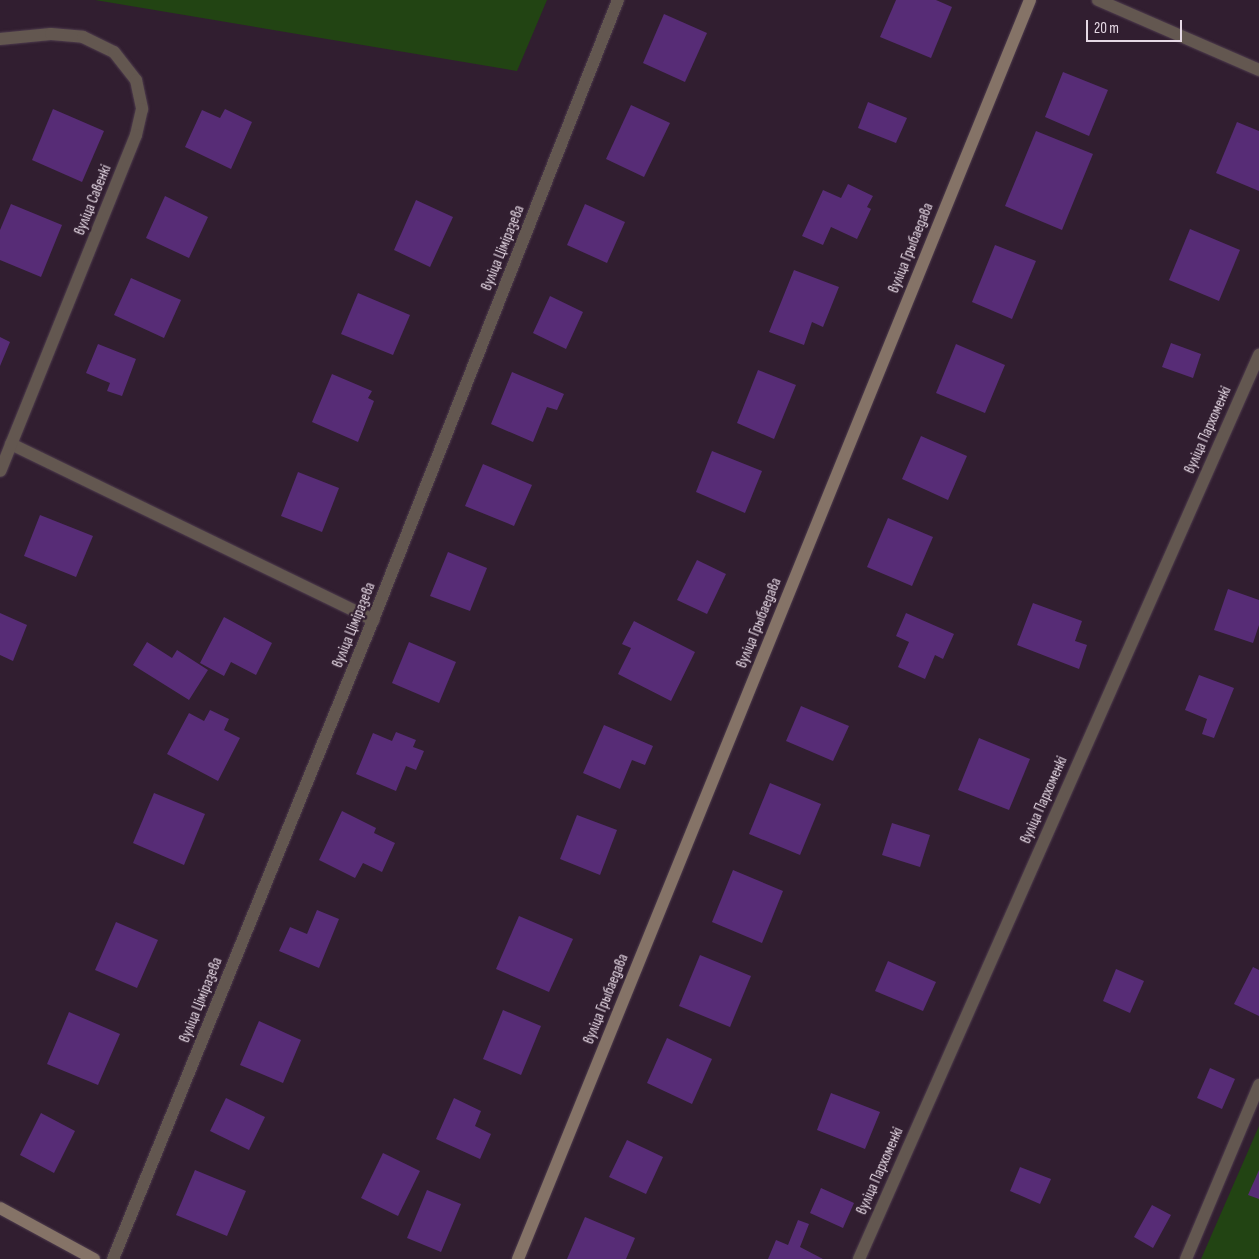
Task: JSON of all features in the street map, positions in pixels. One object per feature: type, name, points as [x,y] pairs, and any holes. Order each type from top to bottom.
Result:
[{"type":"street","name":"вуліца Ціміразева","points":[[113,1259],[373,620],[618,0]]},
{"type":"street","name":"вуліца Грыбаедава","points":[[518,1259],[1030,0]]},
{"type":"street","points":[[1098,0],[1259,70]]},
{"type":"street","name":"вуліца Савенкі","points":[[0,39],[51,34],[83,37],[114,52],[136,80],[142,109],[136,135],[0,471]]},
{"type":"street","name":"вуліца Пархоменкі","points":[[858,1259],[1259,355]]},
{"type":"street","points":[[11,444],[373,620]]},
{"type":"street","points":[[1186,1259],[1259,1085]]},
{"type":"street","points":[[0,1208],[94,1259]]},
{"type":"green space","points":[[95,0],[547,0],[517,71]]},
{"type":"green space","points":[[1259,1126],[1259,1259],[1201,1259]]},
{"type":"building","points":[[896,0],[936,0],[952,7],[931,58],[880,37]]},
{"type":"building","points":[[664,14],[707,33],[685,82],[643,63]]},
{"type":"building","points":[[1063,72],[1108,90],[1089,136],[1045,117]]},
{"type":"building","points":[[868,102],[907,118],[896,143],[858,128]]},
{"type":"building","points":[[631,105],[670,123],[644,177],[606,159]]},
{"type":"building","points":[[53,109],[104,131],[82,182],[32,160]]},
{"type":"building","points":[[225,109],[252,122],[231,169],[185,147],[202,110],[220,118]]},
{"type":"building","points":[[1237,122],[1259,131],[1259,191],[1216,173]]},
{"type":"building","points":[[1036,131],[1093,154],[1062,230],[1005,206]]},
{"type":"building","points":[[848,184],[873,196],[867,207],[871,209],[857,239],[831,227],[823,245],[802,236],[823,190],[841,198]]},
{"type":"building","points":[[165,196],[208,217],[189,258],[146,238]]},
{"type":"building","points":[[416,200],[453,217],[430,267],[394,250]]},
{"type":"building","points":[[11,204],[62,225],[41,277],[0,260],[0,230]]},
{"type":"building","points":[[585,204],[625,222],[607,263],[567,245]]},
{"type":"building","points":[[1190,229],[1240,250],[1219,301],[1169,280]]},
{"type":"building","points":[[995,245],[1036,261],[1012,319],[972,302]]},
{"type":"building","points":[[794,270],[839,287],[823,327],[812,322],[804,345],[769,332]]},
{"type":"building","points":[[131,278],[181,300],[164,338],[114,315]]},
{"type":"building","points":[[358,293],[410,315],[393,355],[341,334]]},
{"type":"building","points":[[550,296],[583,312],[566,349],[533,333]]},
{"type":"building","points":[[0,337],[10,342],[0,366]]},
{"type":"building","points":[[1171,343],[1201,354],[1193,378],[1162,367]]},
{"type":"building","points":[[98,344],[136,359],[122,396],[107,391],[110,383],[86,373]]},
{"type":"building","points":[[956,344],[1005,365],[985,413],[936,393]]},
{"type":"building","points":[[758,370],[796,385],[774,439],[737,423]]},
{"type":"building","points":[[512,372],[564,394],[557,410],[547,407],[533,442],[491,424]]},
{"type":"building","points":[[332,374],[372,391],[368,398],[374,401],[358,442],[312,422]]},
{"type":"building","points":[[921,436],[967,456],[948,500],[902,479]]},
{"type":"building","points":[[712,451],[762,471],[745,513],[696,492]]},
{"type":"building","points":[[483,464],[532,485],[514,526],[465,506]]},
{"type":"building","points":[[298,472],[339,488],[322,532],[281,516]]},
{"type":"building","points":[[40,515],[93,536],[76,577],[24,556]]},
{"type":"building","points":[[888,518],[933,537],[912,586],[867,567]]},
{"type":"building","points":[[448,552],[487,568],[470,611],[430,596]]},
{"type":"building","points":[[697,560],[726,574],[707,614],[677,600]]},
{"type":"building","points":[[1228,589],[1259,600],[1259,625],[1253,643],[1214,630]]},
{"type":"building","points":[[1033,603],[1082,621],[1075,641],[1087,645],[1079,669],[1017,645]]},
{"type":"building","points":[[0,613],[27,625],[13,661],[0,655]]},
{"type":"building","points":[[906,613],[954,634],[943,659],[935,655],[925,679],[898,667],[909,642],[896,636]]},
{"type":"building","points":[[224,617],[272,643],[256,675],[231,662],[224,676],[200,663]]},
{"type":"building","points":[[634,621],[695,652],[671,701],[618,674],[631,648],[622,644]]},
{"type":"building","points":[[147,642],[172,658],[177,650],[208,670],[189,700],[133,665]]},
{"type":"building","points":[[409,642],[456,662],[439,703],[392,683]]},
{"type":"building","points":[[1199,675],[1234,688],[1214,738],[1202,734],[1207,719],[1185,710]]},
{"type":"building","points":[[801,706],[849,726],[833,761],[786,741]]},
{"type":"building","points":[[210,710],[229,719],[224,730],[240,738],[218,781],[167,754],[189,713],[204,721]]},
{"type":"building","points":[[604,725],[653,746],[645,765],[632,760],[620,789],[583,773]]},
{"type":"building","points":[[396,732],[416,740],[413,747],[424,751],[416,770],[406,766],[396,791],[356,774],[373,733],[392,741]]},
{"type":"building","points":[[979,738],[1030,759],[1009,810],[958,790]]},
{"type":"building","points":[[770,783],[821,804],[800,855],[749,834]]},
{"type":"building","points":[[154,793],[205,814],[184,865],[133,843]]},
{"type":"building","points":[[342,811],[376,828],[374,833],[395,843],[382,872],[363,863],[355,878],[319,860]]},
{"type":"building","points":[[577,815],[617,830],[600,875],[560,859]]},
{"type":"building","points":[[892,823],[930,835],[920,867],[882,855]]},
{"type":"building","points":[[733,870],[783,891],[762,943],[712,922]]},
{"type":"building","points":[[317,910],[339,919],[319,968],[279,951],[290,927],[307,934]]},
{"type":"building","points":[[519,916],[573,939],[549,992],[496,969]]},
{"type":"building","points":[[116,922],[158,940],[137,988],[95,970]]},
{"type":"building","points":[[700,955],[751,976],[730,1027],[679,1006]]},
{"type":"building","points":[[888,961],[936,982],[923,1011],[875,991]]},
{"type":"building","points":[[1253,967],[1259,970],[1259,1016],[1234,1004]]},
{"type":"building","points":[[1116,969],[1144,981],[1130,1013],[1103,1001]]},
{"type":"building","points":[[503,1010],[541,1026],[521,1075],[483,1059]]},
{"type":"building","points":[[69,1012],[120,1034],[98,1085],[47,1064]]},
{"type":"building","points":[[259,1021],[301,1040],[283,1083],[240,1065]]},
{"type":"building","points":[[667,1038],[712,1059],[692,1104],[647,1083]]},
{"type":"building","points":[[1210,1068],[1235,1079],[1222,1109],[1197,1098]]},
{"type":"building","points":[[831,1093],[880,1112],[865,1149],[817,1130]]},
{"type":"building","points":[[226,1098],[265,1117],[249,1150],[210,1131]]},
{"type":"building","points":[[454,1098],[481,1111],[475,1126],[491,1134],[480,1159],[436,1139]]},
{"type":"building","points":[[41,1113],[75,1131],[54,1173],[20,1155]]},
{"type":"building","points":[[627,1140],[663,1157],[646,1194],[609,1177]]},
{"type":"building","points":[[383,1153],[420,1171],[398,1216],[361,1198]]},
{"type":"building","points":[[1020,1167],[1051,1179],[1040,1204],[1010,1191]]},
{"type":"building","points":[[195,1170],[246,1191],[227,1236],[176,1215]]},
{"type":"building","points":[[1259,1170],[1259,1199],[1248,1195]]},
{"type":"building","points":[[821,1188],[854,1203],[843,1228],[810,1213]]},
{"type":"building","points":[[427,1190],[461,1204],[441,1252],[407,1238]]},
{"type":"building","points":[[1152,1205],[1171,1215],[1153,1248],[1134,1237]]},
{"type":"building","points":[[585,1217],[635,1238],[626,1259],[567,1259]]},
{"type":"building","points":[[798,1220],[809,1224],[800,1247],[823,1259],[768,1259],[776,1240],[788,1245]]}]
